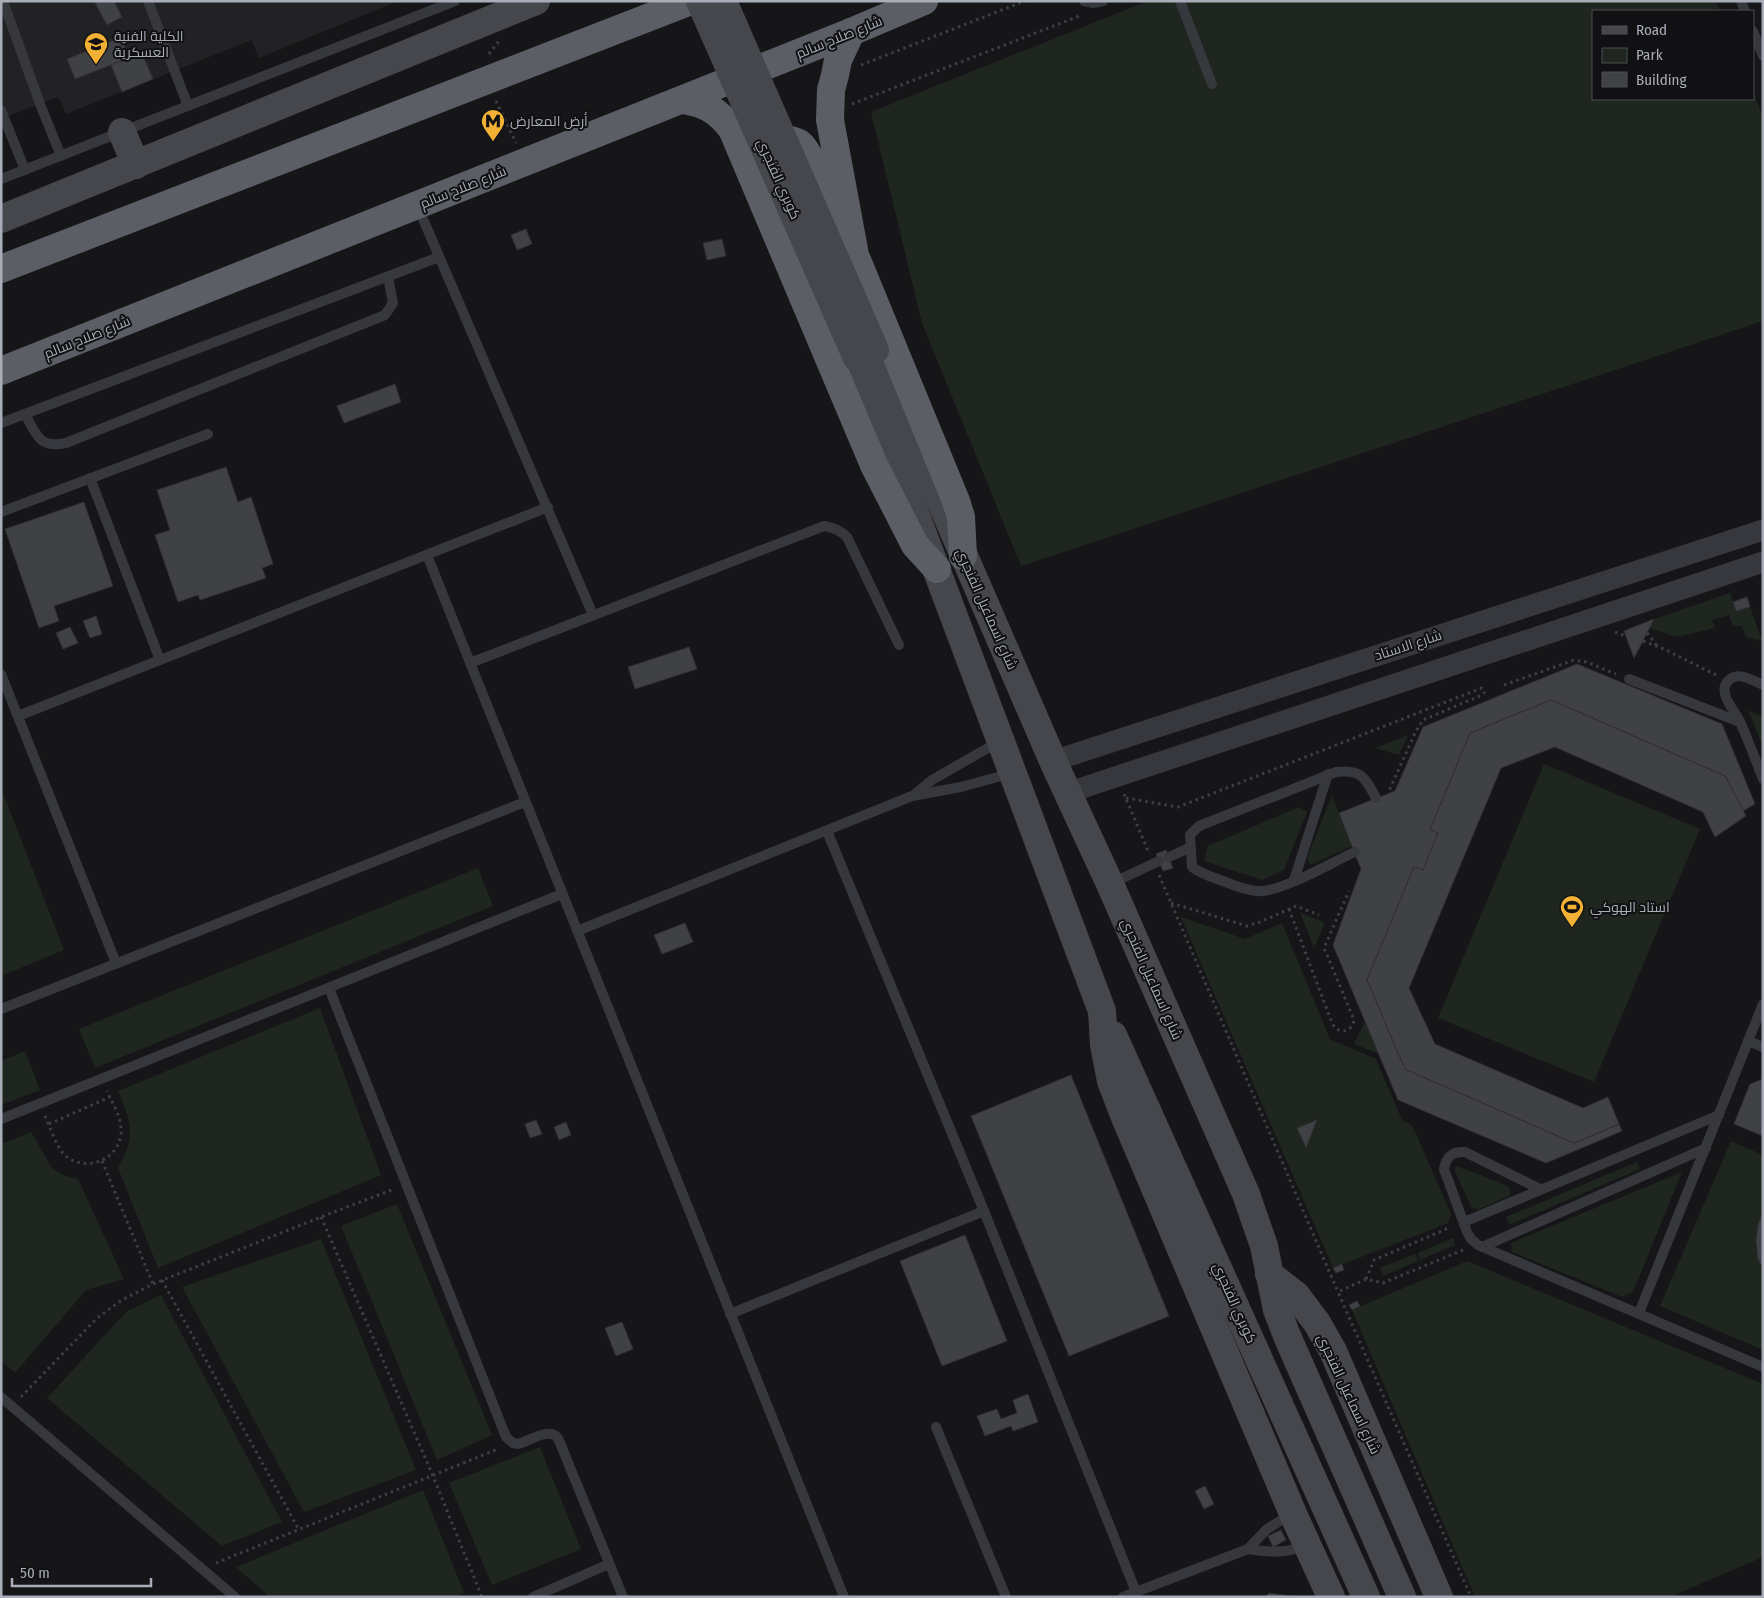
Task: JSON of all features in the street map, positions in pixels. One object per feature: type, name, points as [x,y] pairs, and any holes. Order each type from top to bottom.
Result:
[{"type":"highway","points":[[1,269],[691,1]]},
{"type":"highway","name":"شارع صلاح سالم","points":[[1,370],[682,100],[924,1]]},
{"type":"highway","points":[[851,32],[838,60],[834,75],[830,113],[834,150],[854,255]]},
{"type":"highway","points":[[682,100],[697,102],[711,108],[723,117],[732,129],[874,465],[915,545],[937,569]]},
{"type":"highway","points":[[749,168],[755,148],[770,141],[789,139],[800,144],[814,166],[832,211],[854,255],[956,501],[961,517],[963,556]]},
{"type":"main road","points":[[1,220],[536,1]]},
{"type":"main road","name":"كوبري الفنجري","points":[[700,1],[866,354]]},
{"type":"main road","name":"كوبري الفنجري","points":[[723,1],[866,354]]},
{"type":"main road","points":[[122,132],[136,165]]},
{"type":"main road","points":[[866,354],[937,569],[1102,1011],[1104,1045],[1111,1081],[1306,1545],[1331,1597]]},
{"type":"main road","name":"شارع اسماعيل الفنجري","points":[[866,354],[963,556],[1246,1194],[1264,1246],[1269,1274],[1296,1295],[1317,1323],[1333,1351],[1439,1597]]},
{"type":"main road","name":"كوبري الفنجري","points":[[1102,1011],[1366,1597]]},
{"type":"main road","points":[[1269,1274],[1287,1336],[1402,1597]]},
{"type":"street","name":"شارع الاستاد","points":[[1053,761],[1763,530]]},
{"type":"street","points":[[1067,793],[1763,562]]},
{"type":"lane","points":[[4,1],[40,104],[61,156]]},
{"type":"lane","points":[[148,1],[188,106]]},
{"type":"lane","points":[[1,179],[455,1]]},
{"type":"lane","points":[[1086,2],[1103,1]]},
{"type":"lane","points":[[1180,1],[1212,84]]},
{"type":"lane","points":[[1754,34],[1763,56]]},
{"type":"lane","points":[[1,110],[25,170]]},
{"type":"lane","points":[[417,205],[593,615]]},
{"type":"lane","points":[[1,423],[439,257]]},
{"type":"lane","points":[[25,414],[40,440],[48,444],[66,443],[385,315],[393,303],[388,276]]},
{"type":"lane","points":[[1,512],[208,434]]},
{"type":"lane","points":[[90,478],[160,660]]},
{"type":"lane","points":[[18,716],[548,508]]},
{"type":"lane","points":[[470,663],[824,526],[841,531],[847,537],[899,645]]},
{"type":"lane","points":[[427,555],[844,1597]]},
{"type":"lane","points":[[1,674],[116,963]]},
{"type":"lane","points":[[1763,685],[1740,676],[1728,680],[1725,686],[1726,698],[1740,722],[1763,779]]},
{"type":"lane","points":[[1629,680],[1740,722]]},
{"type":"lane","points":[[912,796],[932,780],[1000,741]]},
{"type":"lane","points":[[1355,852],[1294,880],[1264,891],[1246,889],[1192,867],[1190,862],[1190,835],[1198,826],[1328,774],[1345,771],[1360,774],[1366,779],[1376,798]]},
{"type":"lane","points":[[577,931],[912,796],[962,787],[1012,773]]},
{"type":"lane","points":[[1294,880],[1328,774]]},
{"type":"lane","points":[[1,1009],[525,802]]},
{"type":"lane","points":[[826,831],[984,1211],[1137,1594]]},
{"type":"lane","points":[[1110,884],[1190,848]]},
{"type":"lane","points":[[1,1120],[562,894]]},
{"type":"lane","points":[[329,988],[408,1184],[506,1437],[513,1443],[522,1443],[547,1433],[558,1438],[623,1597]]},
{"type":"lane","points":[[1639,1313],[1763,1004]]},
{"type":"lane","points":[[1748,1041],[1763,1047]]},
{"type":"lane","points":[[1464,1222],[1719,1115]]},
{"type":"lane","points":[[1482,1247],[1706,1148]]},
{"type":"lane","points":[[1540,1189],[1465,1152],[1457,1152],[1450,1155],[1446,1161],[1444,1169],[1471,1239],[1482,1247],[1763,1367]]},
{"type":"lane","points":[[730,1314],[984,1211]]},
{"type":"lane","points":[[1,1397],[235,1597]]},
{"type":"lane","points":[[936,1427],[1006,1597]]},
{"type":"lane","points":[[1122,1597],[1137,1594],[1248,1549],[1267,1529],[1280,1521],[1294,1516]]},
{"type":"lane","points":[[1248,1549],[1268,1552],[1294,1551],[1306,1545]]},
{"type":"lane","points":[[534,1597],[609,1564]]},
{"type":"path","points":[[834,75],[1025,1]]},
{"type":"path","points":[[830,113],[1077,16],[1086,2]]},
{"type":"path","points":[[486,81],[525,162]]},
{"type":"path","points":[[1647,632],[1657,646]]},
{"type":"path","points":[[1643,641],[1714,674]]},
{"type":"path","points":[[1504,685],[1574,660],[1587,662],[1629,680]]},
{"type":"path","points":[[1126,798],[1178,807],[1482,688],[1484,690],[1482,695],[1423,720],[1416,731],[1388,794]]},
{"type":"path","points":[[1117,776],[1126,798],[1160,861],[1171,903],[1470,1597]]},
{"type":"path","points":[[1289,909],[1332,1023],[1339,1031],[1345,1032],[1353,1025],[1354,1020],[1324,948],[1349,891]]},
{"type":"path","points":[[1171,903],[1247,926],[1296,906],[1319,915]]},
{"type":"path","points":[[39,1104],[60,1149],[66,1156],[84,1164],[102,1161],[117,1147],[121,1138],[121,1127],[119,1117],[101,1079]]},
{"type":"path","points":[[48,1124],[110,1097]]},
{"type":"path","points":[[102,1161],[153,1284]]},
{"type":"path","points":[[12,1406],[97,1318],[122,1300],[162,1280],[408,1184]]},
{"type":"path","points":[[321,1217],[433,1476],[482,1597]]},
{"type":"path","points":[[1366,1279],[1374,1260],[1451,1228]]},
{"type":"path","points":[[1338,1292],[1366,1279],[1383,1283],[1460,1251]]},
{"type":"path","points":[[162,1280],[299,1530]]},
{"type":"path","points":[[202,1568],[513,1443]]},
{"type":"shaded area","name":"الكلية الفنية العسكرية","points":[[1,1],[398,1],[259,58],[252,40],[66,114],[58,97],[1,119]]},
{"type":"green space","points":[[1148,1],[1716,1],[1720,10],[1592,10],[1592,100],[1754,100],[1754,94],[1763,117],[1763,321],[1021,566],[922,323],[871,112]]},
{"type":"green space","points":[[1730,593],[1736,611],[1750,607],[1762,641],[1746,637],[1742,626],[1733,626],[1729,615],[1712,620],[1715,628],[1676,637],[1649,628],[1654,619]]},
{"type":"green space","points":[[1748,710],[1763,717],[1763,747]]},
{"type":"green space","points":[[1408,735],[1399,755],[1375,748]]},
{"type":"green space","points":[[1544,764],[1700,829],[1594,1082],[1438,1018]]},
{"type":"green space","points":[[1,788],[64,950],[1,976]]},
{"type":"green space","points":[[1332,795],[1352,846],[1310,865],[1307,858]]},
{"type":"green space","points":[[1299,807],[1307,812],[1284,870],[1262,880],[1204,861],[1208,846]]},
{"type":"green space","points":[[478,868],[493,906],[95,1068],[79,1029]]},
{"type":"green space","points":[[1300,912],[1325,923],[1314,948]]},
{"type":"green space","points":[[1181,917],[1245,939],[1282,923],[1330,1039],[1376,1059],[1402,1120],[1412,1125],[1451,1214],[1448,1223],[1333,1268]],"holes":[[[1317,1121],[1306,1148],[1297,1128]]]},
{"type":"green space","points":[[320,1008],[381,1175],[158,1268],[118,1168],[128,1147],[130,1130],[129,1121],[118,1091]]},
{"type":"green space","points":[[1365,1021],[1379,1054],[1354,1044]]},
{"type":"green space","points":[[25,1051],[40,1090],[1,1105],[1,1061]]},
{"type":"green space","points":[[31,1132],[52,1168],[65,1176],[78,1179],[124,1279],[86,1290],[15,1373],[1,1361],[1,1144]]},
{"type":"green space","points":[[1731,1141],[1763,1155],[1763,1212],[1758,1225],[1756,1241],[1758,1259],[1763,1268],[1763,1350],[1660,1306]]},
{"type":"green space","points":[[1637,1162],[1640,1169],[1509,1225],[1506,1217]]},
{"type":"green space","points":[[1455,1167],[1506,1185],[1511,1190],[1509,1196],[1480,1209],[1472,1208],[1455,1172]]},
{"type":"green space","points":[[1682,1172],[1633,1292],[1622,1297],[1512,1252],[1511,1243]]},
{"type":"green space","points":[[397,1204],[492,1435],[437,1460],[341,1226]]},
{"type":"green space","points":[[1453,1238],[1455,1245],[1420,1260],[1418,1253]]},
{"type":"green space","points":[[321,1239],[416,1470],[304,1512],[182,1287]]},
{"type":"green space","points":[[1415,1254],[1418,1261],[1383,1276],[1380,1268]]},
{"type":"green space","points":[[1467,1261],[1763,1384],[1763,1557],[1670,1597],[1475,1597],[1352,1310]]},
{"type":"green space","points":[[161,1295],[282,1522],[222,1546],[47,1398],[127,1311]]},
{"type":"green space","points":[[540,1447],[581,1549],[492,1585],[449,1483]]},
{"type":"green space","points":[[423,1490],[464,1593],[454,1597],[270,1597],[236,1567]]},
{"type":"building","points":[[94,1],[114,1],[122,17],[107,25]]},
{"type":"building","points":[[121,37],[129,58],[75,79],[67,59]]},
{"type":"building","points":[[142,53],[153,79],[122,92],[111,65]]},
{"type":"building","points":[[526,229],[532,244],[517,250],[511,235]]},
{"type":"building","points":[[722,239],[726,256],[707,260],[703,243]]},
{"type":"building","points":[[395,384],[401,402],[344,423],[337,406]]},
{"type":"building","points":[[226,467],[238,502],[251,497],[273,564],[262,568],[266,578],[200,600],[198,595],[178,602],[155,535],[170,530],[157,490]]},
{"type":"building","points":[[84,502],[113,586],[54,606],[59,621],[39,628],[5,529]]},
{"type":"building","points":[[1747,597],[1750,607],[1736,611],[1733,602]]},
{"type":"building","points":[[96,616],[102,634],[90,638],[83,621]]},
{"type":"building","points":[[1654,619],[1647,633],[1634,658],[1624,631]]},
{"type":"building","points":[[70,627],[78,643],[63,649],[56,633]]},
{"type":"building","points":[[689,647],[697,669],[635,689],[628,667]]},
{"type":"building","points":[[1577,664],[1722,724],[1755,804],[1743,811],[1725,776],[1551,700],[1470,733],[1430,830],[1438,833],[1423,870],[1414,867],[1367,980],[1405,1069],[1574,1143],[1619,1124],[1622,1131],[1546,1163],[1398,1100],[1333,945],[1361,869],[1339,813],[1395,791],[1423,727]]},
{"type":"building","points":[[1551,700],[1725,776],[1746,816],[1715,837],[1703,812],[1555,747],[1501,768],[1409,988],[1435,1044],[1583,1108],[1608,1097],[1619,1124],[1574,1143],[1405,1069],[1367,980],[1414,867],[1423,870],[1438,833],[1430,830],[1470,733]]},
{"type":"building","points":[[1166,850],[1173,868],[1163,871],[1156,854]]},
{"type":"building","points":[[685,923],[693,942],[662,954],[654,935]]},
{"type":"building","points":[[1071,1075],[1169,1316],[1069,1356],[971,1116]]},
{"type":"building","points":[[1763,1079],[1763,1136],[1734,1124],[1750,1084]]},
{"type":"building","points":[[536,1120],[542,1134],[530,1138],[525,1124]]},
{"type":"building","points":[[1317,1120],[1306,1148],[1297,1128]]},
{"type":"building","points":[[566,1122],[571,1135],[559,1140],[554,1127]]},
{"type":"building","points":[[1763,1212],[1763,1268],[1758,1259],[1756,1241],[1758,1225]]},
{"type":"building","points":[[965,1235],[1007,1341],[942,1366],[900,1261]]},
{"type":"building","points":[[1342,1264],[1344,1270],[1336,1273],[1333,1268]]},
{"type":"building","points":[[1357,1301],[1360,1306],[1352,1310],[1349,1305]]},
{"type":"building","points":[[622,1322],[633,1349],[616,1356],[605,1328]]},
{"type":"building","points":[[1028,1394],[1038,1422],[1013,1431],[1011,1426],[985,1436],[977,1416],[997,1409],[1001,1419],[1017,1413],[1013,1400]]},
{"type":"building","points":[[1205,1486],[1214,1504],[1204,1509],[1195,1491]]},
{"type":"building","points":[[1281,1530],[1286,1540],[1273,1547],[1268,1536]]},
{"type":"building","points":[[1269,1593],[1291,1596],[1291,1597],[1265,1597]]},
{"type":"place","name":"الكلية الفنية العسكرية","points":[[96,65]]},
{"type":"place","name":"أرض المعارض","points":[[493,142]]},
{"type":"place","name":"استاد الهوكي","points":[[1572,928]]}]
